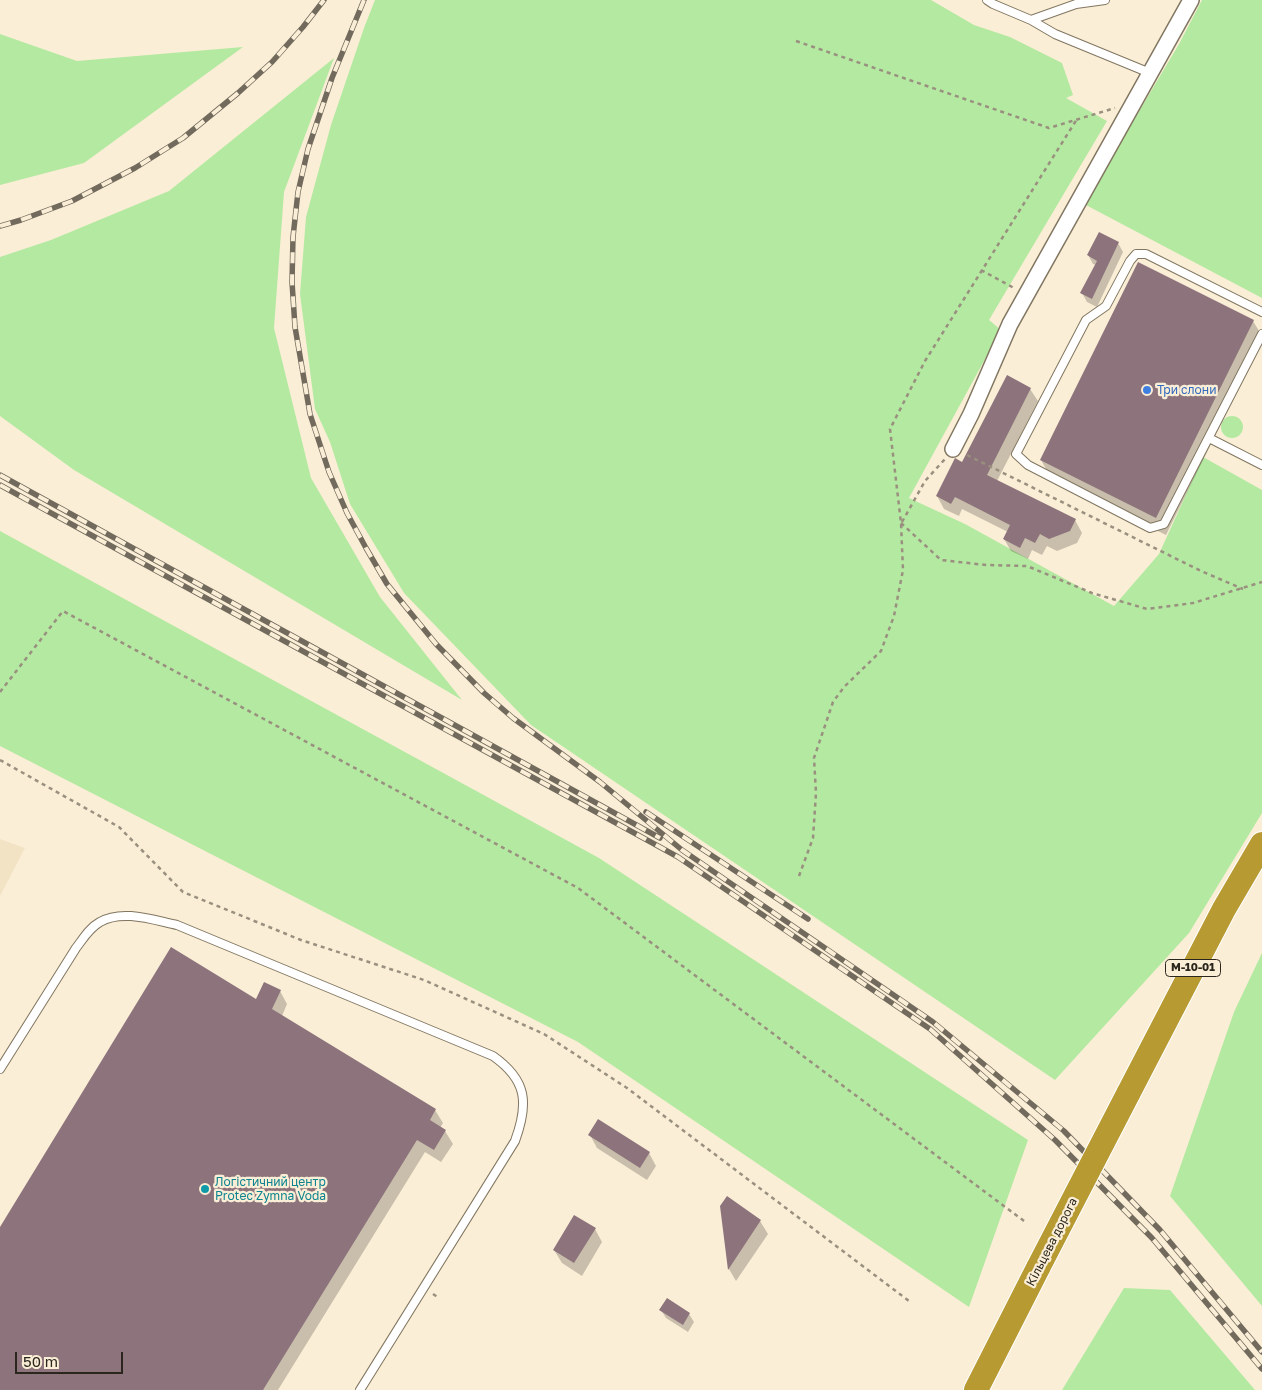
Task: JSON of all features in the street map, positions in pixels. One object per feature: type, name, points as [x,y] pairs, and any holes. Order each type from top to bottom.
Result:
[{"type":"highway","name":"Кільцева дорога","points":[[976,1390],[1224,909],[1262,844]]},
{"type":"street","points":[[953,449],[971,414],[1010,324],[1191,0]]},
{"type":"lane","points":[[987,0],[1031,20],[1055,34],[1150,74]]},
{"type":"lane","points":[[1031,20],[1076,4],[1105,0]]},
{"type":"lane","points":[[1262,312],[1146,254],[1136,254],[1130,261],[1106,306],[1086,320],[1016,454],[1028,465],[1150,528],[1164,524],[1262,334]]},
{"type":"lane","points":[[1208,438],[1262,465]]},
{"type":"lane","points":[[0,1068],[76,948],[88,932],[99,922],[114,916],[126,916],[177,925],[493,1056],[507,1066],[515,1075],[520,1086],[524,1105],[521,1124],[515,1141],[360,1390]]},
{"type":"path","points":[[796,41],[1049,128],[1134,102]]},
{"type":"path","points":[[799,876],[813,838],[816,793],[814,758],[833,702],[844,687],[880,651],[894,616],[903,570],[901,523],[890,429],[924,361],[1077,119]]},
{"type":"path","points":[[981,270],[1026,295]]},
{"type":"path","points":[[901,523],[925,481],[953,449],[1201,571],[1243,588]]},
{"type":"path","points":[[901,523],[941,560],[986,565],[1027,566],[1092,593],[1147,610],[1193,603],[1262,582]]},
{"type":"path","points":[[0,692],[63,611],[578,888],[1024,1221]]},
{"type":"path","points":[[0,760],[119,828],[183,892],[300,940],[424,980],[544,1034],[627,1088],[909,1301]]},
{"type":"path","points":[[433,1294],[439,1298]]},
{"type":"shaded area","points":[[0,839],[25,848],[0,896]]},
{"type":"green space","points":[[375,0],[931,0],[974,25],[1010,37],[1062,63],[1073,95],[1066,98],[1107,121],[989,320],[1001,330],[909,498],[965,524],[1114,606],[1159,554],[1203,457],[1262,490],[1262,813],[1189,933],[1055,1080],[531,725],[404,593],[350,504],[330,442],[315,409],[300,294],[306,217],[331,125]]},
{"type":"green space","points":[[1202,0],[1262,0],[1262,298],[1084,204],[1179,44]]},
{"type":"green space","points":[[0,34],[77,61],[243,47],[84,163],[0,185]]},
{"type":"green space","points":[[334,58],[284,192],[274,328],[311,478],[380,597],[462,700],[74,470],[0,416],[0,257],[51,240],[169,191]]},
{"type":"green space","points":[[1232,416],[1240,419],[1243,427],[1240,435],[1232,438],[1224,435],[1221,427],[1224,419]]},
{"type":"green space","points":[[0,531],[599,858],[1028,1140],[969,1307],[578,1042],[0,746]]},
{"type":"green space","points":[[1262,953],[1262,1306],[1170,1196],[1234,1012]]},
{"type":"green space","points":[[1124,1288],[1170,1290],[1255,1390],[1062,1390]]},
{"type":"building","points":[[1099,232],[1119,242],[1092,299],[1080,293],[1097,261],[1087,255]]},
{"type":"building","name":"Три слони","points":[[1138,262],[1254,320],[1156,518],[1040,460]]},
{"type":"building","points":[[1007,375],[1031,388],[987,475],[1076,519],[1070,531],[1049,539],[1040,534],[1035,543],[1025,538],[1020,548],[1003,539],[1010,525],[955,497],[951,504],[936,496],[955,458],[962,462]]},
{"type":"building","name":"Логістичний центр Protec Zymna Voda","points":[[171,947],[256,999],[264,982],[281,990],[272,1009],[436,1109],[430,1120],[446,1130],[434,1150],[417,1140],[263,1390],[0,1390],[0,1227]]},
{"type":"building","points":[[598,1119],[650,1152],[640,1168],[588,1135]]},
{"type":"building","points":[[727,1196],[761,1220],[728,1270],[720,1206]]},
{"type":"building","points":[[574,1215],[596,1228],[574,1263],[553,1250]]},
{"type":"building","points":[[667,1298],[690,1313],[683,1325],[659,1310]]},
{"type":"railway","points":[[0,226],[72,201],[135,168],[183,138],[272,62],[324,0]]},
{"type":"railway","points":[[364,0],[332,78],[308,149],[298,192],[293,237],[292,282],[295,327],[310,414],[329,472],[347,513],[387,584],[436,644],[484,693],[513,718],[600,782],[682,850],[933,1022],[1064,1131],[1160,1230],[1262,1352]]},
{"type":"railway","points":[[0,475],[660,838]]},
{"type":"railway","points":[[0,485],[678,857],[930,1029],[1055,1140],[1152,1238],[1262,1369]]},
{"type":"railway","points":[[646,812],[808,919]]},
{"type":"place","name":"Три слони","points":[[1147,390]]},
{"type":"place","name":"Логістичний центр Protec Zymna Voda","points":[[205,1189]]}]
